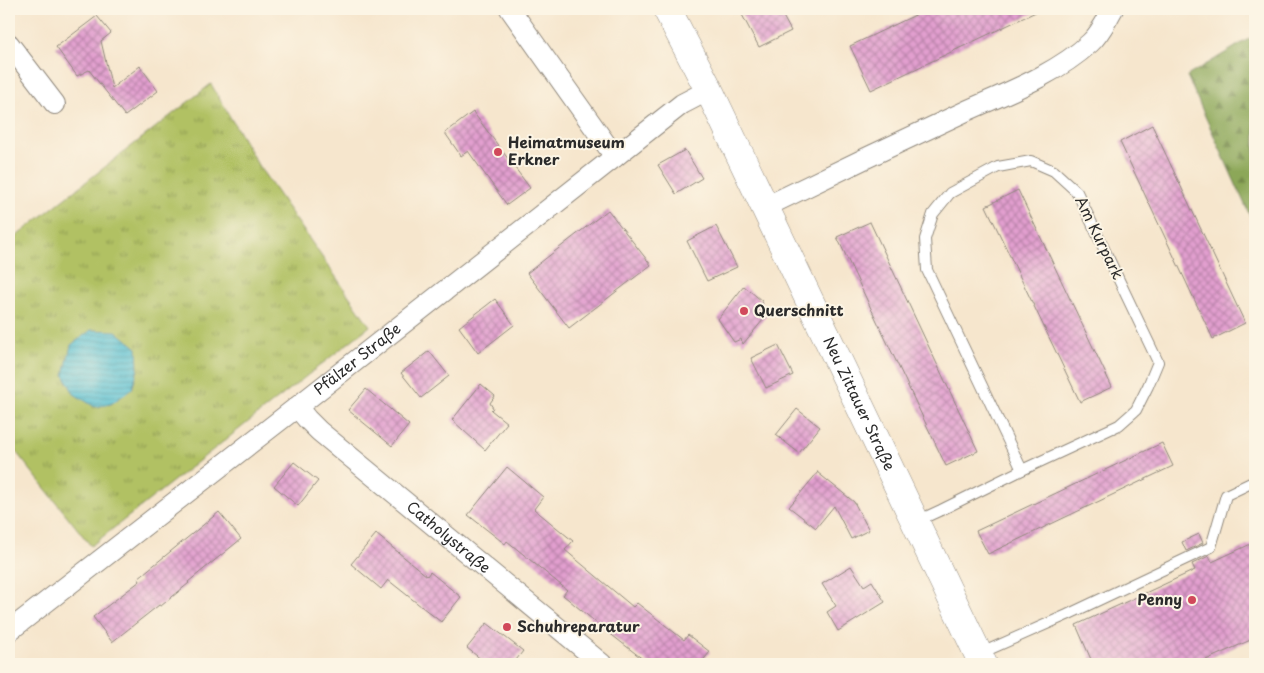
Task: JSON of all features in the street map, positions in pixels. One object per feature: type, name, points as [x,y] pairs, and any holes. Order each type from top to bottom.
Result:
[{"type":"main road","name":"Neu Zittauer Straße","points":[[667,9],[765,207],[981,659]]},
{"type":"street","points":[[510,9],[615,157]]},
{"type":"street","points":[[765,207],[1062,65],[1098,35],[1113,9]]},
{"type":"street","points":[[9,44],[55,104]]},
{"type":"street","name":"Pfälzer Straße","points":[[9,631],[682,104],[708,90]]},
{"type":"street","name":"Catholystraße","points":[[297,407],[319,431],[602,664]]},
{"type":"lane","name":"Am Kurpark","points":[[915,522],[1119,425],[1136,410],[1158,362],[1077,192],[1054,172],[1031,161],[998,168],[950,193],[933,214],[925,239],[927,270],[1022,470]]},
{"type":"lane","points":[[981,659],[1047,624],[1211,547],[1226,495],[1255,481]]},
{"type":"green space","points":[[1255,35],[1255,227],[1187,76]]},
{"type":"green space","points":[[211,84],[258,165],[370,326],[91,546],[9,443],[9,242]],"holes":[[[116,331],[136,348],[138,369],[132,389]]]},
{"type":"water","points":[[91,330],[116,331],[137,348],[138,369],[132,389],[111,404],[95,407],[74,394],[64,375],[71,345]]},
{"type":"building","points":[[739,9],[779,9],[791,31],[759,47]]},
{"type":"building","points":[[928,9],[1042,9],[871,90],[850,46]]},
{"type":"building","points":[[97,16],[111,33],[101,41],[112,88],[140,66],[158,91],[125,116],[89,70],[77,76],[56,47]]},
{"type":"building","points":[[473,112],[530,188],[507,205],[468,151],[461,156],[445,133]]},
{"type":"building","points":[[1152,125],[1245,323],[1213,339],[1120,142]]},
{"type":"building","points":[[685,150],[702,178],[676,194],[658,165]]},
{"type":"building","points":[[1018,190],[1112,387],[1080,402],[986,206]]},
{"type":"building","points":[[608,210],[651,265],[569,328],[527,273]]},
{"type":"building","points":[[870,222],[978,451],[946,466],[837,237]]},
{"type":"building","points":[[716,226],[737,267],[707,281],[687,241]]},
{"type":"building","name":"Querschnitt","points":[[744,286],[762,301],[763,310],[768,314],[743,344],[741,339],[734,342],[718,319]]},
{"type":"building","points":[[495,299],[514,325],[478,353],[459,327]]},
{"type":"building","points":[[778,345],[793,375],[766,388],[751,358]]},
{"type":"building","points":[[429,351],[449,376],[421,398],[401,373]]},
{"type":"building","points":[[481,384],[495,396],[490,403],[493,408],[491,410],[507,423],[485,450],[452,420]]},
{"type":"building","points":[[366,389],[409,425],[392,446],[348,410]]},
{"type":"building","points":[[797,409],[820,427],[799,453],[776,435]]},
{"type":"building","points":[[1162,443],[1173,466],[988,554],[976,531]]},
{"type":"building","points":[[294,462],[318,481],[298,506],[274,486]]},
{"type":"building","points":[[507,467],[543,497],[534,509],[573,541],[565,550],[633,607],[637,603],[684,640],[688,635],[710,652],[700,664],[649,664],[563,595],[567,590],[507,541],[505,544],[468,515]]},
{"type":"building","points":[[818,472],[854,502],[869,530],[851,539],[834,506],[816,528],[789,507]]},
{"type":"building","points":[[219,512],[241,539],[161,606],[159,605],[112,642],[93,617],[140,581],[138,578]]},
{"type":"building","points":[[376,534],[427,576],[430,572],[461,597],[441,622],[388,580],[381,589],[351,564]]},
{"type":"building","points":[[1199,534],[1203,543],[1186,551],[1182,542]]},
{"type":"building","name":"Penny","points":[[1255,542],[1255,638],[1197,664],[1093,664],[1076,625],[1195,570],[1192,564],[1209,556],[1212,562]]},
{"type":"building","points":[[851,566],[864,586],[872,581],[885,602],[838,631],[827,612],[836,606],[822,584]]},
{"type":"building","points":[[487,623],[523,651],[513,664],[487,664],[467,648]]},
{"type":"place","name":"Heimatmuseum Erkner","points":[[498,152]]},
{"type":"place","name":"Querschnitt","points":[[744,311]]},
{"type":"place","name":"Penny","points":[[1192,600]]},
{"type":"place","name":"Schuhreparatur","points":[[507,627]]}]
